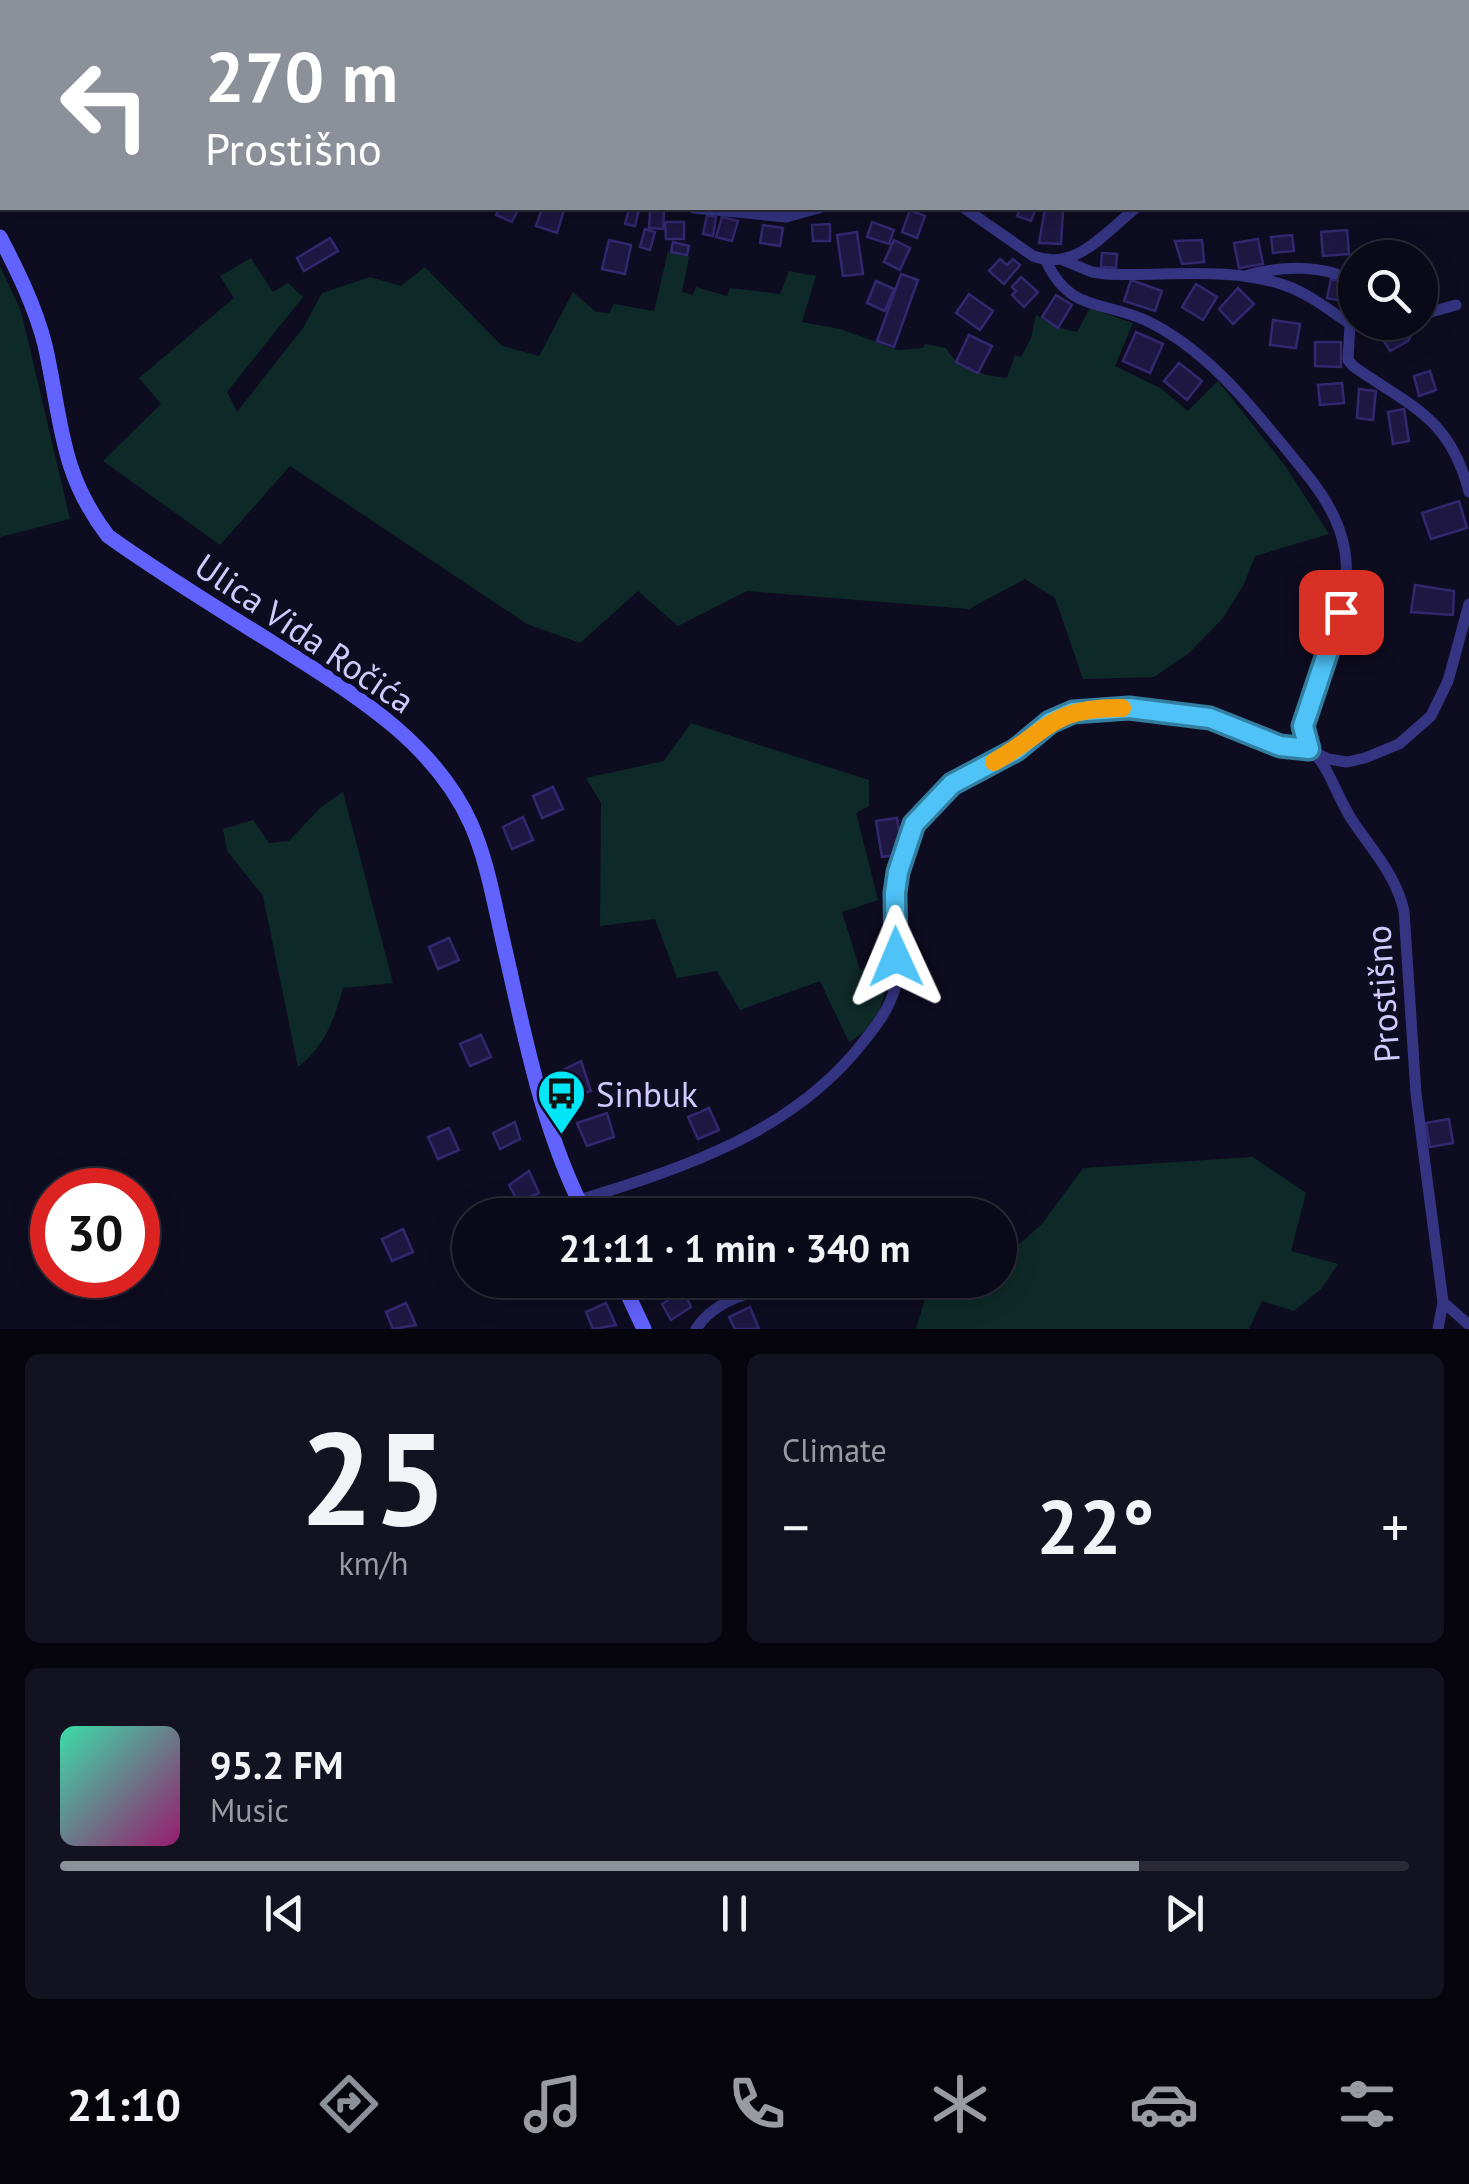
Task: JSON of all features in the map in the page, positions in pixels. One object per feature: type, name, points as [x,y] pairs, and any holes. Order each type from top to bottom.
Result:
[{"type":"main road","name":"Ulica Vida Ročića","points":[[0,237],[29,293],[44,343],[69,467],[86,508],[108,536],[346,690],[412,741],[448,783],[471,824],[487,872],[525,1036],[555,1141],[578,1198]]},
{"type":"main road","points":[[629,1298],[644,1329]]},
{"type":"street","points":[[714,210],[786,217],[812,210]]},
{"type":"street","points":[[967,210],[1032,256],[1065,261],[1092,272],[1243,276],[1282,284],[1308,296],[1350,324],[1348,360],[1442,430],[1454,448],[1469,492]]},
{"type":"street","points":[[1065,261],[1133,210]]},
{"type":"street","points":[[1046,260],[1058,285],[1071,295],[1164,330],[1211,364],[1306,473],[1339,524],[1347,575],[1341,612],[1303,726],[1309,749]]},
{"type":"street","points":[[1243,276],[1283,268],[1318,269],[1338,276]]},
{"type":"street","points":[[1438,310],[1456,306]]},
{"type":"street","points":[[605,1198],[722,1150],[791,1111],[836,1074],[891,1003],[895,988],[898,872],[914,824],[952,784],[1016,750],[1050,722],[1073,712],[1129,708],[1210,718],[1280,746],[1309,749],[1328,758],[1347,762],[1365,758],[1400,744],[1431,716],[1448,681],[1469,604]]},
{"type":"street","name":"Prostišno","points":[[1309,749],[1324,766],[1352,820],[1400,892],[1416,1094],[1443,1302],[1438,1329]]},
{"type":"street","points":[[696,1329],[707,1316],[741,1298]]},
{"type":"street","points":[[1443,1302],[1469,1325]]},
{"type":"green space","points":[[668,252],[689,257],[682,292],[693,295],[696,287],[727,296],[730,288],[780,294],[789,271],[816,276],[802,322],[840,329],[898,350],[923,348],[925,344],[946,348],[964,366],[998,377],[1007,378],[1015,355],[1021,357],[1031,338],[1036,315],[1056,327],[1077,332],[1090,308],[1133,323],[1115,366],[1160,388],[1188,411],[1218,381],[1286,467],[1329,534],[1255,556],[1244,584],[1223,618],[1188,654],[1154,677],[1083,679],[1055,598],[1025,579],[969,609],[747,591],[678,626],[638,591],[580,643],[527,624],[290,466],[220,545],[103,461],[161,404],[139,378],[234,298],[220,276],[251,258],[273,292],[288,283],[303,297],[227,392],[237,412],[303,328],[322,293],[370,277],[401,286],[425,267],[502,346],[539,356],[573,292],[596,312],[609,313],[614,304],[654,311]]},
{"type":"green space","points":[[0,266],[21,311],[70,519],[0,537]]},
{"type":"green space","points":[[691,723],[869,780],[869,806],[856,813],[878,900],[842,912],[860,970],[886,958],[886,984],[876,1017],[849,1042],[820,981],[740,1010],[717,971],[677,978],[655,919],[600,926],[601,803],[586,778],[664,761]]},
{"type":"green space","points":[[343,792],[393,983],[343,988],[327,1032],[298,1067],[263,896],[227,851],[223,829],[253,820],[269,843],[289,841],[321,807]]},
{"type":"green space","points":[[1253,1157],[1306,1193],[1291,1251],[1338,1264],[1321,1289],[1294,1311],[1262,1301],[1249,1329],[916,1329],[925,1298],[1017,1298],[1017,1246],[1042,1224],[1083,1168]]},
{"type":"building","points":[[499,210],[518,210],[512,222],[496,215]]},
{"type":"building","points":[[541,210],[564,210],[557,233],[536,226]]},
{"type":"building","points":[[628,210],[639,210],[635,226],[625,224]]},
{"type":"building","points":[[910,210],[925,216],[917,238],[902,232]]},
{"type":"building","points":[[1019,210],[1035,210],[1031,221],[1017,216]]},
{"type":"building","points":[[1045,210],[1063,211],[1061,244],[1039,243]]},
{"type":"building","points":[[650,211],[664,211],[663,229],[649,228]]},
{"type":"building","points":[[707,215],[716,217],[713,236],[703,234]]},
{"type":"building","points":[[722,217],[738,221],[732,241],[716,237]]},
{"type":"building","points":[[665,222],[684,222],[684,239],[666,239]]},
{"type":"building","points":[[872,222],[894,230],[889,244],[867,237]]},
{"type":"building","points":[[830,224],[830,241],[813,241],[812,225]]},
{"type":"building","points":[[763,225],[783,228],[780,246],[760,243]]},
{"type":"building","points":[[645,229],[655,232],[650,250],[640,247]]},
{"type":"building","points":[[1347,230],[1348,240],[1338,240],[1338,255],[1323,256],[1321,232]]},
{"type":"building","points":[[857,232],[863,274],[843,276],[837,235]]},
{"type":"building","points":[[1292,235],[1294,251],[1273,253],[1271,237]]},
{"type":"building","points":[[330,238],[338,251],[304,271],[297,258]]},
{"type":"building","points":[[1258,239],[1263,264],[1239,268],[1234,243]]},
{"type":"building","points":[[609,240],[631,245],[625,274],[602,269]]},
{"type":"building","points":[[894,240],[910,248],[900,270],[884,262]]},
{"type":"building","points":[[1202,240],[1204,262],[1182,264],[1175,241]]},
{"type":"building","points":[[673,242],[689,246],[687,255],[671,252]]},
{"type":"building","points":[[1102,253],[1117,254],[1116,268],[1101,267]]},
{"type":"building","points":[[1000,259],[1007,265],[1013,259],[1020,265],[1004,284],[989,271]]},
{"type":"building","points":[[901,274],[918,280],[894,347],[877,341]]},
{"type":"building","points":[[1021,277],[1038,292],[1024,307],[1012,295],[1016,291],[1012,287]]},
{"type":"building","points":[[1331,279],[1338,280],[1338,300],[1327,298]]},
{"type":"building","points":[[1131,280],[1162,291],[1155,311],[1124,301]]},
{"type":"building","points":[[876,281],[894,289],[885,311],[867,303]]},
{"type":"building","points":[[1196,284],[1217,297],[1203,320],[1182,307]]},
{"type":"building","points":[[1238,288],[1254,304],[1233,324],[1219,309]]},
{"type":"building","points":[[969,294],[993,311],[980,330],[956,313]]},
{"type":"building","points":[[1056,295],[1072,305],[1058,328],[1042,317]]},
{"type":"building","points":[[1273,320],[1300,324],[1296,348],[1270,345]]},
{"type":"building","points":[[1136,332],[1163,344],[1150,373],[1123,361]]},
{"type":"building","points":[[969,335],[992,346],[978,373],[956,362]]},
{"type":"building","points":[[1383,340],[1409,340],[1408,341],[1390,351]]},
{"type":"building","points":[[1315,342],[1341,342],[1341,367],[1315,366]]},
{"type":"building","points":[[1179,363],[1202,381],[1187,400],[1164,381]]},
{"type":"building","points":[[1430,371],[1436,390],[1419,396],[1414,376]]},
{"type":"building","points":[[1342,383],[1344,403],[1320,405],[1318,385]]},
{"type":"building","points":[[1359,389],[1376,391],[1373,420],[1357,418]]},
{"type":"building","points":[[1404,409],[1409,441],[1393,444],[1388,412]]},
{"type":"building","points":[[1459,501],[1467,528],[1431,539],[1422,513]]},
{"type":"building","points":[[1415,585],[1454,591],[1453,615],[1411,612]]},
{"type":"building","points":[[553,787],[563,809],[542,818],[533,796]]},
{"type":"building","points":[[523,817],[533,840],[512,849],[503,827]]},
{"type":"building","points":[[897,818],[903,854],[882,857],[876,821]]},
{"type":"building","points":[[449,938],[459,960],[438,969],[429,947]]},
{"type":"building","points":[[481,1035],[491,1057],[470,1066],[460,1044]]},
{"type":"building","points":[[581,1061],[591,1091],[571,1096],[561,1071]]},
{"type":"building","points":[[709,1108],[719,1130],[698,1139],[688,1117]]},
{"type":"building","points":[[607,1113],[614,1137],[587,1146],[577,1123]]},
{"type":"building","points":[[1449,1119],[1453,1143],[1430,1147],[1426,1123]]},
{"type":"building","points":[[515,1122],[520,1139],[500,1149],[493,1133]]},
{"type":"building","points":[[449,1128],[459,1150],[438,1159],[428,1137]]},
{"type":"building","points":[[529,1171],[539,1193],[516,1198],[509,1185]]},
{"type":"building","points":[[403,1229],[413,1252],[392,1261],[382,1239]]},
{"type":"building","points":[[672,1298],[687,1298],[691,1307],[671,1320],[662,1304]]},
{"type":"building","points":[[406,1303],[416,1325],[393,1329],[386,1312]]},
{"type":"building","points":[[606,1303],[616,1325],[593,1329],[586,1312]]},
{"type":"building","points":[[750,1307],[759,1329],[735,1329],[729,1317]]},
{"type":"slow traffic","points":[[994,762],[1016,750],[1050,722],[1073,712],[1122,708]]},
{"type":"place","name":"Sinbuk","points":[[561,1136]]},
{"type":"route","points":[[896,957],[895,893],[908,839],[914,824],[952,784],[1016,750],[1050,722],[1073,712],[1104,708],[1210,718],[1280,746],[1309,749],[1303,726],[1341,612]]}]
